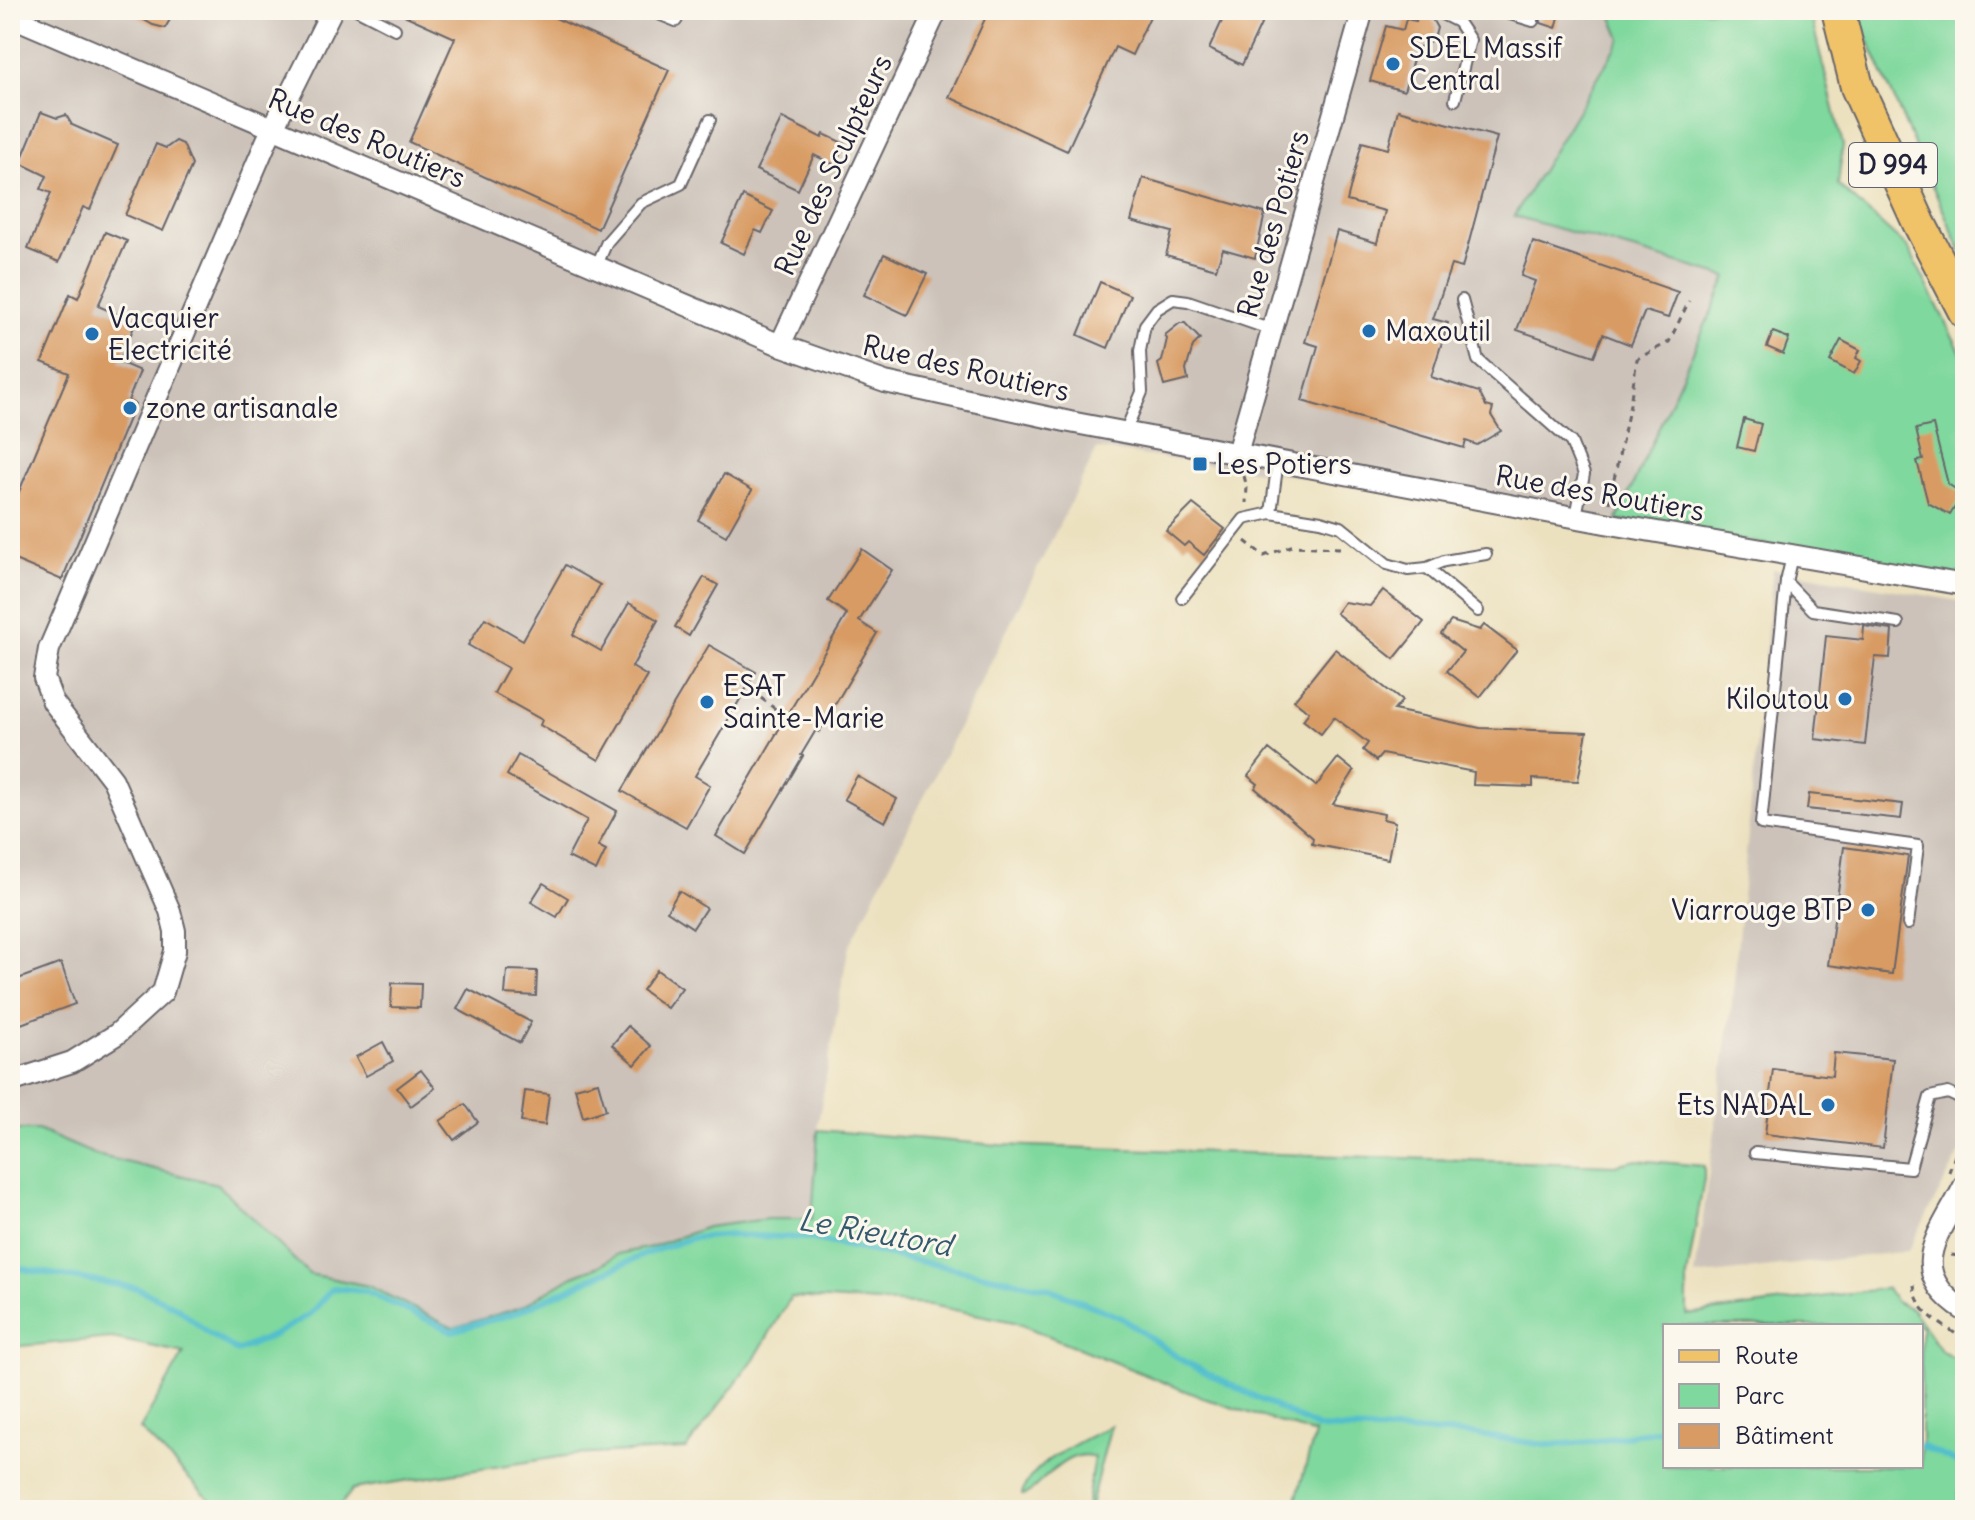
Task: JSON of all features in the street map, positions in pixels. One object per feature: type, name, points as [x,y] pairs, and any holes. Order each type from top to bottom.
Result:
[{"type":"main road","name":"D 994","points":[[1838,10],[1857,87],[1919,223],[1965,312]]},
{"type":"street","points":[[10,1082],[72,1062],[117,1034],[163,992],[171,972],[175,931],[158,882],[113,780],[53,702],[44,678],[49,649],[273,128],[332,10]]},
{"type":"street","name":"Rue des Sculpteurs","points":[[780,345],[937,10]]},
{"type":"street","name":"Rue des Potiers","points":[[1237,453],[1363,10]]},
{"type":"street","name":"Rue des Routiers","points":[[10,16],[780,345],[885,382],[1125,432],[1605,523],[1965,585]]},
{"type":"street","points":[[1956,1181],[1931,1254],[1935,1279],[1944,1293],[1965,1311]]},
{"type":"street","points":[[1935,1279],[1946,1287],[1965,1292]]},
{"type":"lane","points":[[358,10],[395,29]]},
{"type":"lane","points":[[649,10],[676,21],[682,10]]},
{"type":"lane","points":[[1434,10],[1458,22],[1470,40],[1455,100]]},
{"type":"lane","points":[[1497,10],[1533,21]]},
{"type":"lane","points":[[596,267],[607,242],[641,203],[681,184],[710,120]]},
{"type":"lane","points":[[1125,432],[1142,392],[1140,351],[1145,325],[1157,309],[1173,299],[1188,301],[1272,330]]},
{"type":"lane","points":[[1462,300],[1478,360],[1571,442],[1584,474],[1576,517]]},
{"type":"lane","points":[[1271,513],[1278,460]]},
{"type":"lane","points":[[1182,598],[1244,519],[1271,513],[1341,527],[1387,564],[1408,570],[1486,554]]},
{"type":"lane","points":[[1792,556],[1786,582],[1761,824],[1918,846],[1908,924]]},
{"type":"lane","points":[[1427,568],[1478,611]]},
{"type":"lane","points":[[1786,582],[1813,610],[1898,623]]},
{"type":"lane","points":[[1755,1153],[1910,1168],[1930,1097],[1948,1093],[1965,1101]]},
{"type":"path","points":[[1605,523],[1628,418],[1637,359],[1669,342],[1689,301]]},
{"type":"path","points":[[761,698],[783,715],[775,729],[776,734]]},
{"type":"path","points":[[1956,1181],[1965,1127]]},
{"type":"shaded area","points":[[10,10],[1609,10],[1621,39],[1515,216],[1727,277],[1617,520],[1097,449],[848,949],[818,1123],[812,1219],[767,1219],[573,1276],[521,1307],[453,1328],[370,1286],[317,1282],[217,1184],[96,1155],[38,1130],[10,1130]]},
{"type":"shaded area","points":[[1773,569],[1965,602],[1965,1143],[1908,1251],[1695,1276],[1732,1004]]},
{"type":"green space","points":[[1609,10],[1812,10],[1843,145],[1838,185],[1909,249],[1965,361],[1965,577],[1617,520],[1727,277],[1514,216],[1621,39]]},
{"type":"green space","points":[[1860,10],[1965,10],[1965,260],[1862,26]]},
{"type":"green space","points":[[10,1130],[38,1130],[96,1155],[217,1184],[309,1274],[369,1286],[453,1328],[521,1307],[618,1254],[651,1247],[707,1227],[767,1219],[812,1219],[818,1130],[999,1145],[1614,1165],[1637,1160],[1704,1166],[1687,1277],[1687,1315],[1887,1288],[1896,1302],[1912,1309],[1922,1324],[1663,1324],[1663,1468],[1923,1468],[1923,1325],[1942,1352],[1964,1363],[1964,1490],[1960,1489],[1957,1510],[1809,1510],[1789,1506],[1769,1510],[1293,1510],[1315,1434],[1203,1398],[1014,1322],[930,1305],[791,1297],[756,1356],[686,1449],[572,1455],[353,1489],[337,1510],[227,1510],[216,1506],[140,1429],[184,1353],[112,1338],[10,1347]]},
{"type":"green space","points":[[1111,1425],[1089,1510],[1086,1510],[1094,1457],[1085,1455],[1066,1461],[1026,1495],[1022,1495],[1026,1483],[1046,1463]]},
{"type":"building","points":[[127,10],[162,10],[172,16],[165,28],[153,25]]},
{"type":"building","points":[[393,10],[538,10],[669,70],[598,229],[409,142],[455,38]]},
{"type":"building","points":[[989,10],[1153,10],[1132,55],[1115,47],[1067,151],[949,97]]},
{"type":"building","points":[[1227,10],[1247,10],[1264,18],[1242,65],[1209,49]]},
{"type":"building","points":[[1540,10],[1561,10],[1556,28],[1541,23]]},
{"type":"building","name":"SDEL Massif Central","points":[[1418,13],[1431,17],[1437,28],[1434,39],[1416,49],[1404,91],[1370,81],[1386,26],[1403,30],[1406,19],[1416,21]]},
{"type":"building","points":[[1398,110],[1497,137],[1462,268],[1451,265],[1433,319],[1448,323],[1431,377],[1479,392],[1486,406],[1493,408],[1491,415],[1501,431],[1477,445],[1466,441],[1464,448],[1302,401],[1318,346],[1305,342],[1337,231],[1377,243],[1385,211],[1347,201],[1362,142],[1388,149]]},
{"type":"building","points":[[41,112],[57,118],[66,115],[72,125],[118,145],[90,210],[83,207],[59,262],[28,249],[51,193],[41,189],[47,176],[20,163]]},
{"type":"building","points":[[782,118],[822,138],[824,134],[845,144],[835,165],[814,155],[798,190],[756,170]]},
{"type":"building","points":[[176,141],[183,144],[192,165],[163,231],[125,215],[156,144],[166,148]]},
{"type":"building","points":[[1143,178],[1265,213],[1255,258],[1223,249],[1216,269],[1166,255],[1172,232],[1131,221]]},
{"type":"building","points":[[743,196],[773,211],[762,233],[755,230],[744,254],[721,243]]},
{"type":"building","points":[[105,232],[127,241],[98,306],[136,322],[119,362],[140,371],[128,401],[135,404],[62,580],[10,558],[10,513],[69,373],[42,362],[70,294],[78,298]]},
{"type":"building","points":[[1533,242],[1678,292],[1668,318],[1645,311],[1631,345],[1603,334],[1594,356],[1517,330],[1535,281],[1521,276]]},
{"type":"building","points":[[884,254],[927,274],[907,315],[864,295]]},
{"type":"building","points":[[1100,282],[1130,295],[1108,348],[1078,335]]},
{"type":"building","points":[[1180,323],[1185,323],[1200,339],[1193,346],[1186,370],[1188,380],[1164,386],[1158,364],[1162,361],[1167,339],[1165,335]]},
{"type":"building","points":[[1773,332],[1789,338],[1783,354],[1767,347]]},
{"type":"building","points":[[1841,340],[1860,350],[1856,358],[1861,361],[1854,374],[1830,361]]},
{"type":"building","points":[[1744,419],[1761,424],[1754,451],[1737,447]]},
{"type":"building","points":[[1933,425],[1948,484],[1963,494],[1950,515],[1928,503],[1917,461],[1923,460],[1916,429]]},
{"type":"building","points":[[724,474],[752,490],[726,536],[698,520]]},
{"type":"building","points":[[1193,504],[1225,529],[1204,555],[1188,542],[1184,546],[1166,531]]},
{"type":"building","points":[[862,549],[892,570],[859,621],[877,633],[819,732],[816,730],[801,755],[745,854],[716,836],[847,614],[828,601]]},
{"type":"building","points":[[565,565],[600,585],[573,635],[601,651],[629,603],[658,620],[632,667],[647,676],[599,760],[540,725],[542,720],[494,693],[508,668],[468,645],[485,618],[523,640]]},
{"type":"building","points":[[704,577],[718,585],[689,636],[675,627]]},
{"type":"building","points":[[1383,590],[1424,622],[1394,659],[1336,613],[1344,602],[1370,606]]},
{"type":"building","points":[[1451,621],[1480,630],[1484,625],[1517,650],[1480,697],[1447,671],[1463,652],[1441,634]]},
{"type":"building","name":"Kiloutou","points":[[1864,626],[1892,630],[1890,658],[1875,657],[1865,745],[1815,739],[1826,636],[1863,640]]},
{"type":"building","points":[[709,645],[756,672],[695,776],[710,785],[686,827],[622,791]]},
{"type":"building","points":[[1335,649],[1402,701],[1394,710],[1480,728],[1587,732],[1578,781],[1533,779],[1533,787],[1473,785],[1474,772],[1382,754],[1376,761],[1363,750],[1368,743],[1334,717],[1321,734],[1303,720],[1309,712],[1294,700]]},
{"type":"building","points":[[1269,749],[1316,786],[1338,758],[1354,771],[1333,804],[1384,814],[1383,819],[1395,822],[1388,859],[1312,844],[1313,838],[1255,788],[1258,784],[1248,776]]},
{"type":"building","points":[[518,755],[617,811],[598,846],[606,850],[596,871],[568,857],[587,820],[507,775]]},
{"type":"building","points":[[857,776],[897,799],[885,822],[844,799]]},
{"type":"building","points":[[1809,794],[1903,804],[1901,819],[1807,809]]},
{"type":"building","name":"Viarrouge BTP","points":[[1844,847],[1908,856],[1892,974],[1828,965]]},
{"type":"building","points":[[543,883],[568,898],[557,917],[531,902]]},
{"type":"building","points":[[679,891],[706,908],[693,928],[667,911]]},
{"type":"building","points":[[61,963],[75,1004],[10,1028],[10,982]]},
{"type":"building","points":[[507,970],[537,971],[536,996],[505,994]]},
{"type":"building","points":[[657,970],[682,988],[667,1008],[642,990]]},
{"type":"building","points":[[392,983],[421,984],[420,1008],[391,1007]]},
{"type":"building","points":[[468,989],[531,1022],[520,1043],[457,1009]]},
{"type":"building","points":[[628,1026],[651,1046],[635,1065],[612,1045]]},
{"type":"building","points":[[383,1042],[393,1061],[366,1076],[356,1057]]},
{"type":"building","name":"Ets NADAL","points":[[1834,1053],[1893,1059],[1883,1148],[1765,1134],[1773,1069],[1832,1076]]},
{"type":"building","points":[[421,1070],[435,1088],[411,1106],[397,1088]]},
{"type":"building","points":[[598,1082],[606,1110],[583,1117],[575,1088]]},
{"type":"building","points":[[525,1091],[549,1094],[545,1125],[521,1122]]},
{"type":"building","points":[[465,1104],[478,1122],[454,1140],[440,1121]]},
{"type":"waterway","name":"Le Rieutord","points":[[10,1265],[137,1288],[178,1308],[208,1333],[237,1351],[276,1334],[310,1314],[333,1288],[365,1291],[452,1331],[515,1313],[648,1253],[692,1238],[732,1235],[808,1238],[1048,1288],[1122,1318],[1183,1361],[1318,1428],[1471,1434],[1546,1445],[1592,1442],[1663,1429]]},
{"type":"waterway","name":"Le Rieutord","points":[[1923,1447],[1965,1466]]},
{"type":"place","name":"SDEL Massif Central","points":[[1393,64]]},
{"type":"place","name":"Maxoutil","points":[[1369,331]]},
{"type":"place","name":"Vacquier Electricité","points":[[92,334]]},
{"type":"place","name":"zone artisanale","points":[[130,408]]},
{"type":"place","name":"Les Potiers","points":[[1200,464]]},
{"type":"place","name":"Kiloutou","points":[[1845,699]]},
{"type":"place","name":"ESAT Sainte-Marie","points":[[707,702]]},
{"type":"place","name":"Viarrouge BTP","points":[[1868,910]]},
{"type":"place","name":"Ets NADAL","points":[[1828,1105]]}]
